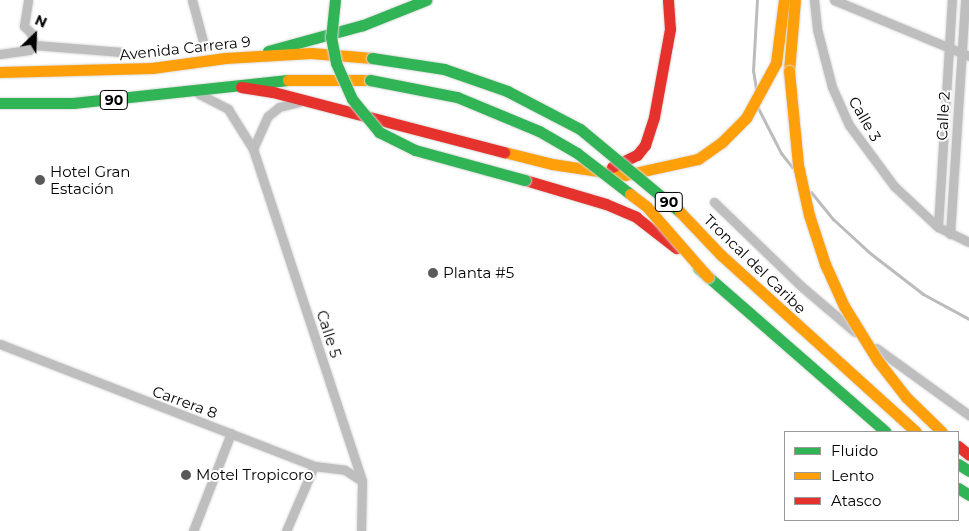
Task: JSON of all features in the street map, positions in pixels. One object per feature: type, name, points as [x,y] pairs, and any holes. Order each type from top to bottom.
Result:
[{"type":"main road","points":[[335,0],[331,37],[336,63],[352,99],[379,132],[415,150],[606,204],[636,217],[708,277]]},
{"type":"main road","points":[[378,18],[391,0]]},
{"type":"main road","points":[[225,58],[270,51],[378,18],[426,0]]},
{"type":"main road","points":[[602,172],[637,155],[645,145],[654,117],[667,48],[668,0]]},
{"type":"main road","points":[[227,86],[273,92],[315,102],[543,162],[625,175],[654,171],[698,159],[722,142],[746,118],[767,84],[778,55],[784,0]]},
{"type":"main road","points":[[795,0],[789,71],[798,165],[809,215],[825,264],[844,306],[874,355],[906,396],[941,431]]},
{"type":"main road","name":"Avenida Carrera 9","points":[[0,72],[152,68],[225,58],[311,53],[372,58]]},
{"type":"main road","name":"Troncal del Caribe","points":[[372,58],[444,69],[476,79],[507,91],[580,129],[667,199],[729,262],[915,431]]},
{"type":"main road","name":"90","points":[[0,103],[73,103],[190,92],[271,80],[370,80],[414,87],[465,100],[539,131],[577,153],[647,207],[708,277],[885,431]]},
{"type":"main road","points":[[959,447],[969,455]]},
{"type":"street","points":[[28,0],[24,26],[31,33],[32,47]]},
{"type":"street","points":[[192,0],[204,45]]},
{"type":"street","name":"Calle 3","points":[[814,0],[817,29],[832,87],[849,125],[894,186],[938,227],[969,242]]},
{"type":"street","points":[[834,0],[965,54]]},
{"type":"street","name":"Calle 2","points":[[938,227],[952,0]]},
{"type":"street","name":"Calle 2","points":[[950,234],[965,54],[965,0]]},
{"type":"street","points":[[0,54],[32,47],[122,52]]},
{"type":"street","name":"Calle 5","points":[[190,92],[204,95],[228,109],[253,149],[362,481],[361,531]]},
{"type":"street","points":[[253,149],[260,128],[279,107],[291,102],[315,102]]},
{"type":"street","points":[[717,205],[844,323],[969,414]]},
{"type":"street","name":"Carrera 8","points":[[0,344],[314,466],[345,470],[362,481]]},
{"type":"street","points":[[194,531],[231,433]]},
{"type":"street","points":[[286,531],[314,466]]},
{"type":"waterway","points":[[756,89],[753,71],[757,0]]},
{"type":"waterway","points":[[758,108],[781,153],[792,167]]},
{"type":"waterway","points":[[811,192],[833,219],[870,253],[923,294],[969,319]]},
{"type":"traffic: fast","points":[[335,0],[331,37],[336,63],[352,99],[379,132],[415,150],[525,180]]},
{"type":"traffic: fast","points":[[268,51],[363,25],[426,0]]},
{"type":"traffic: fast","points":[[372,58],[444,69],[507,91],[580,129],[680,212]]},
{"type":"traffic: fast","points":[[0,103],[73,103],[288,80]]},
{"type":"traffic: fast","points":[[370,80],[457,97],[539,131],[577,153],[630,194]]},
{"type":"traffic: fast","points":[[698,268],[885,431]]},
{"type":"traffic: fast","points":[[959,465],[969,471]]},
{"type":"traffic: fast","points":[[959,489],[969,495]]},
{"type":"traffic: slow","points":[[504,152],[552,164],[625,175],[698,159],[722,142],[746,118],[776,63],[784,0]]},
{"type":"traffic: slow","points":[[789,71],[795,0]]},
{"type":"traffic: slow","points":[[0,72],[152,68],[225,58],[311,53],[372,58]]},
{"type":"traffic: slow","points":[[789,71],[798,165],[809,215],[825,264],[844,306],[878,361],[906,397],[941,431]]},
{"type":"traffic: slow","points":[[288,80],[370,80]]},
{"type":"traffic: slow","points":[[630,194],[647,207],[708,277]]},
{"type":"traffic: slow","points":[[680,212],[721,255],[915,431]]},
{"type":"traffic: jam","points":[[612,167],[637,155],[645,145],[654,117],[670,29],[668,0]]},
{"type":"traffic: jam","points":[[241,87],[273,92],[504,152]]},
{"type":"traffic: jam","points":[[525,180],[606,204],[636,217],[676,248]]},
{"type":"traffic: jam","points":[[959,447],[969,455]]},
{"type":"place","name":"Hotel Gran Estación","points":[[40,180]]},
{"type":"place","name":"Planta #5","points":[[433,273]]},
{"type":"place","name":"Motel Tropicoro","points":[[186,475]]}]
